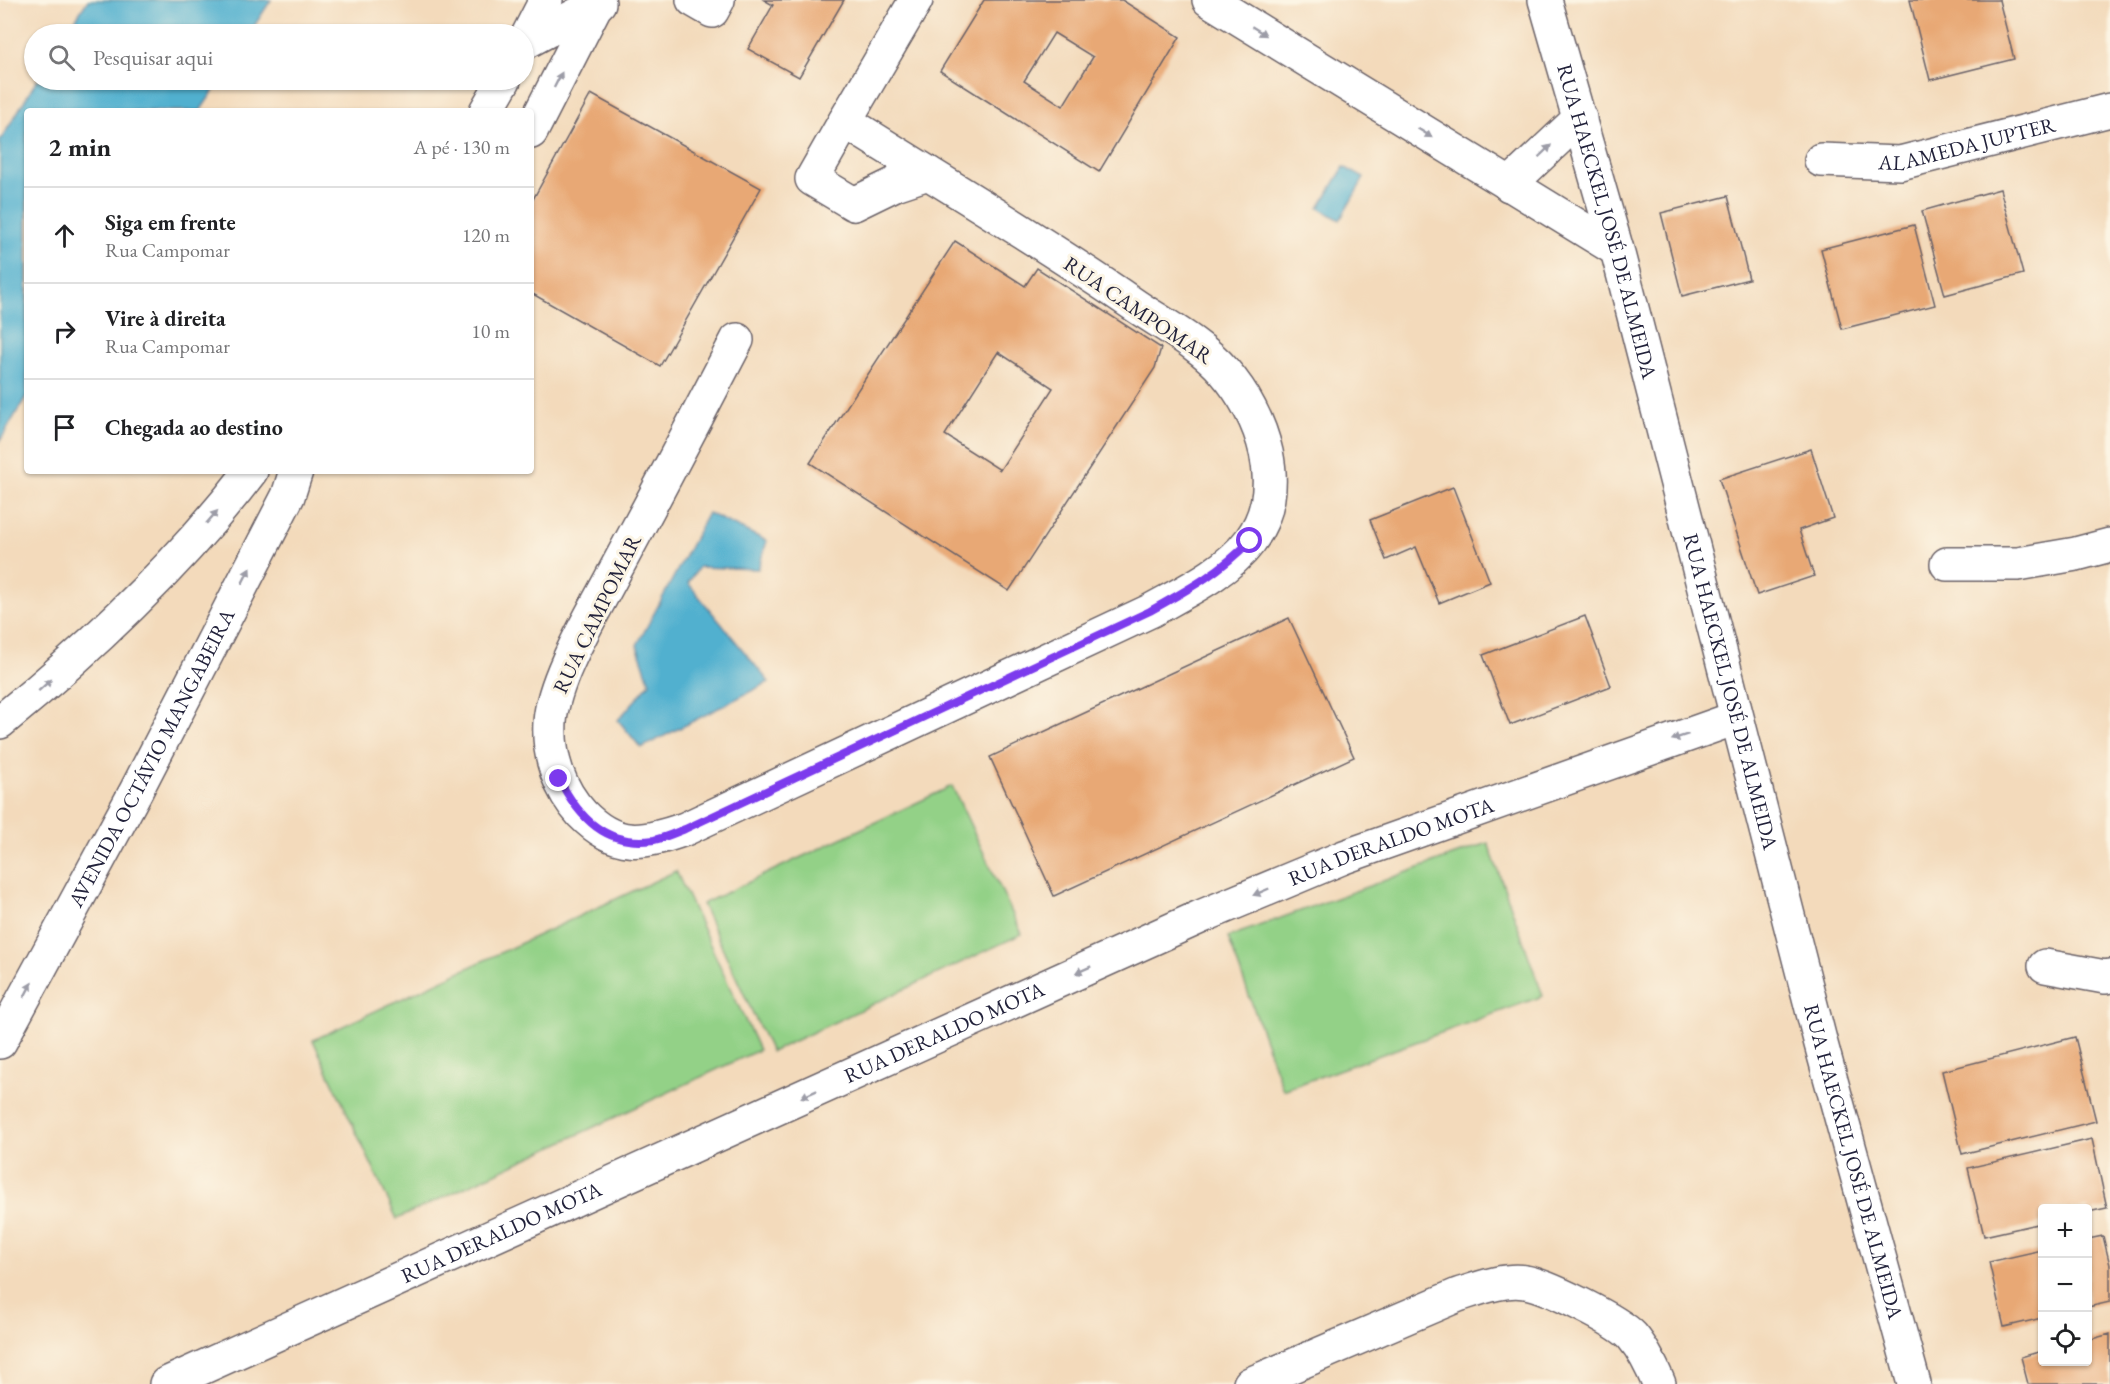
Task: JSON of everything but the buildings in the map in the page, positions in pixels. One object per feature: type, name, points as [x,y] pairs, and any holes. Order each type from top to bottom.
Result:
[{"type":"street","points":[[534,24],[546,0]]},
{"type":"street","points":[[693,0],[712,11],[718,0]]},
{"type":"street","points":[[916,0],[812,179],[854,204],[895,184],[928,173]]},
{"type":"street","points":[[1209,0],[1617,250]]},
{"type":"street","name":"RUA HAECKEL JOSÉ DE ALMEIDA","points":[[1545,0],[1617,250],[1821,1044],[1914,1384]]},
{"type":"street","points":[[534,38],[601,2]]},
{"type":"street","points":[[534,126],[601,2]]},
{"type":"street","points":[[488,108],[498,90]]},
{"type":"street","name":"ALAMEDA JUPTER","points":[[1821,160],[1900,164],[2110,110]]},
{"type":"street","points":[[1509,185],[1580,118]]},
{"type":"street","name":"RUA CAMPOMAR","points":[[738,340],[589,621],[558,686],[550,721],[550,752],[559,779],[571,802],[592,824],[608,835],[626,840],[655,840],[685,829],[1150,611],[1200,583],[1229,563],[1250,541],[1263,517],[1269,485],[1267,450],[1248,404],[1223,370],[1208,355],[1103,283],[845,122]]},
{"type":"street","points":[[0,722],[105,631],[179,555],[247,474]]},
{"type":"street","name":"AVENIDA OCTÁVIO MANGABEIRA","points":[[0,1042],[136,791],[288,496],[295,474]]},
{"type":"street","points":[[1947,564],[2018,564],[2076,554],[2110,545]]},
{"type":"street","name":"RUA DERALDO MOTA","points":[[166,1384],[1200,917],[1344,857],[1736,718]]},
{"type":"street","points":[[2045,966],[2110,976]]},
{"type":"street","points":[[1250,1384],[1458,1295],[1492,1285],[1525,1281],[1550,1290],[1607,1319],[1631,1335],[1649,1361],[1659,1384]]},
{"type":"green space","points":[[952,786],[1022,934],[771,1052],[702,904]]},
{"type":"green space","points":[[1488,843],[1543,996],[1283,1090],[1228,937]]},
{"type":"green space","points":[[676,871],[759,1050],[397,1219],[313,1040]]},
{"type":"water","points":[[88,0],[271,0],[255,24],[72,24]]},
{"type":"water","points":[[31,90],[214,90],[202,108],[24,108],[24,400],[0,441],[0,141]]},
{"type":"water","points":[[1344,167],[1364,178],[1340,220],[1319,208]]},
{"type":"water","points":[[708,513],[767,541],[758,569],[699,567],[688,583],[769,682],[641,748],[618,720],[650,683],[637,645]]},
{"type":"route","points":[[559,779],[571,802],[592,824],[608,835],[626,840],[655,840],[685,829],[1150,611],[1200,583],[1229,563],[1250,541]]}]
